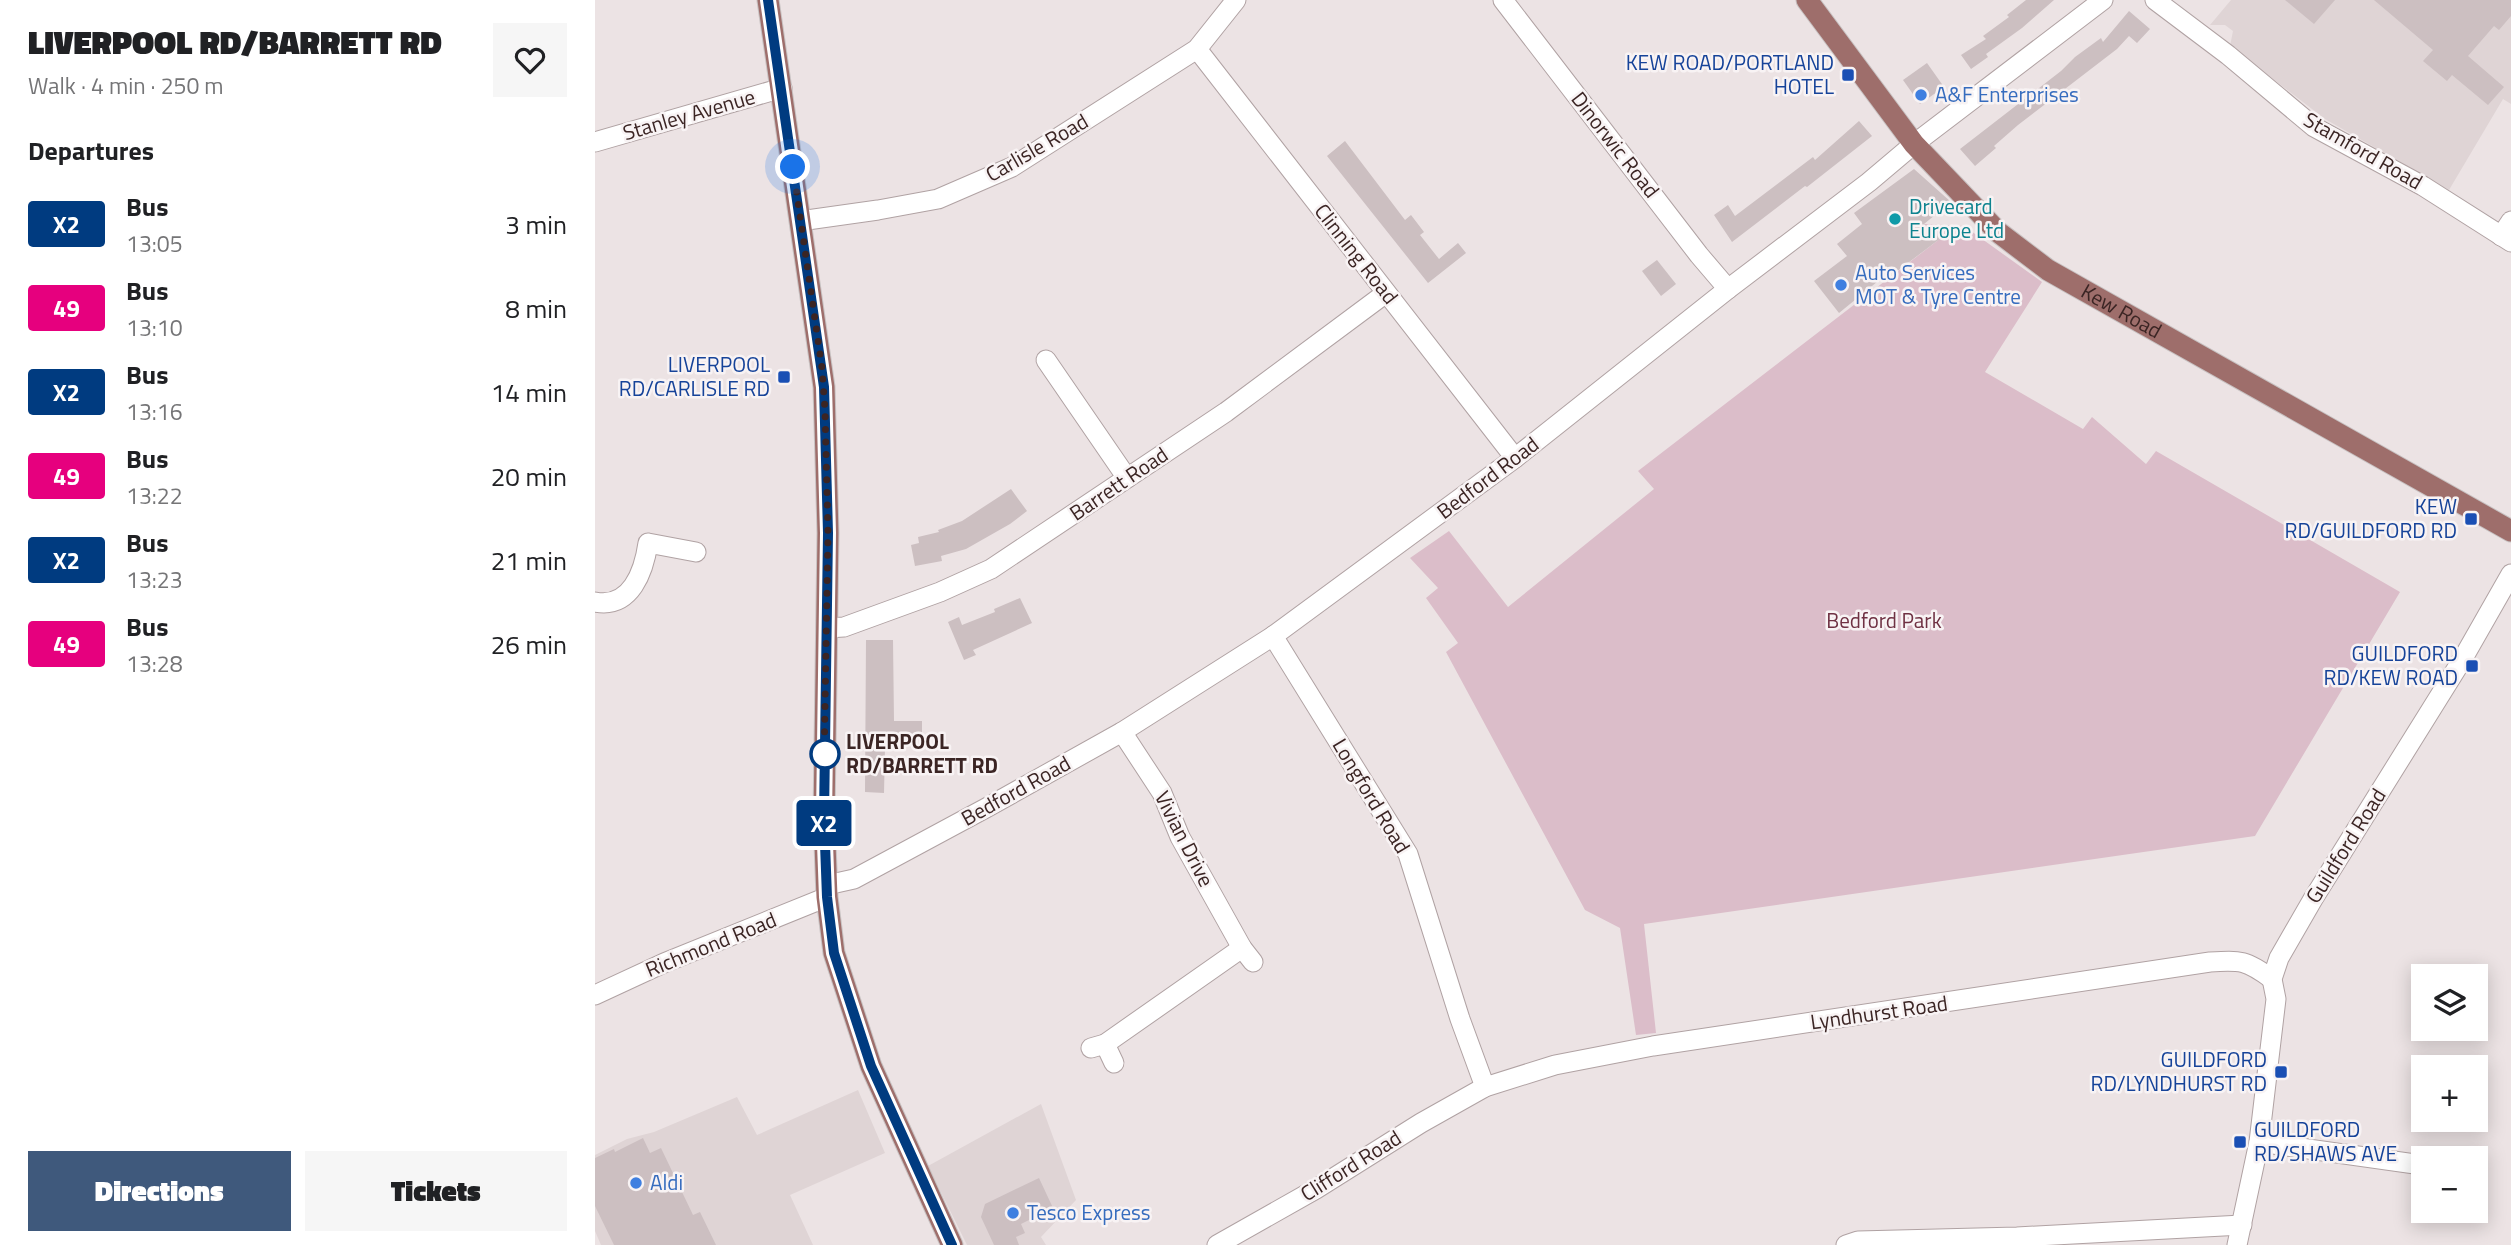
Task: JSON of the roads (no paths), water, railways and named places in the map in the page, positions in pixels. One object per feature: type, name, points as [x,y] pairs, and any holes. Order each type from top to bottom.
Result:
[{"type":"main road","points":[[768,0],[824,387],[828,468],[824,817],[827,891],[834,953],[871,1066],[952,1245]]},
{"type":"main road","name":"Kew Road","points":[[1807,0],[1914,144],[1998,232],[2048,270],[2511,531]]},
{"type":"street","name":"Carlisle Road","points":[[800,221],[938,199],[1012,167],[1197,48],[1236,0]]},
{"type":"street","name":"Dinorwic Road","points":[[1503,0],[1728,289]]},
{"type":"street","name":"Bedford Road","points":[[827,891],[854,879],[1122,732],[1273,636],[1515,458],[1728,289],[1870,182],[1914,144],[2103,0]]},
{"type":"street","name":"Stamford Road","points":[[2155,0],[2228,55],[2314,127],[2508,233]]},
{"type":"street","name":"Clinning Road","points":[[1197,48],[1515,458]]},
{"type":"street","name":"Stanley Avenue","points":[[595,142],[782,88]]},
{"type":"street","name":"Barrett Road","points":[[827,628],[844,627],[940,592],[991,569],[1226,412],[1386,293]]},
{"type":"street","points":[[1046,359],[1126,478]]},
{"type":"street","points":[[595,602],[604,604],[620,599],[633,587],[645,567],[648,543],[697,552]]},
{"type":"street","name":"Guildford Road","points":[[2237,1245],[2259,1142],[2276,999],[2272,979],[2279,958],[2462,660],[2511,574]]},
{"type":"street","name":"Longford Road","points":[[1273,636],[1408,854],[1460,1019],[1485,1087]]},
{"type":"street","name":"Vivian Drive","points":[[1114,1063],[1098,1046],[1248,955],[1180,837],[1162,793],[1122,732]]},
{"type":"street","name":"Richmond Road","points":[[595,995],[827,891]]},
{"type":"street","name":"Lyndhurst Road","points":[[1485,1087],[1555,1065],[1653,1046],[2210,962],[2239,960],[2255,966],[2272,979]]},
{"type":"street","name":"Clifford Road","points":[[1217,1245],[1317,1189],[1421,1123],[1485,1087]]},
{"type":"street","points":[[2259,1142],[2411,1163]]},
{"type":"street","points":[[1846,1245],[1858,1241],[2017,1241],[2242,1225]]},
{"type":"place","name":"KEW ROAD/PORTLAND HOTEL","points":[[1848,75]]},
{"type":"place","name":"A&F Enterprises","points":[[1921,95]]},
{"type":"place","name":"Drivecard Europe Ltd","points":[[1895,219]]},
{"type":"place","name":"Auto Services MOT & Tyre Centre","points":[[1841,285]]},
{"type":"place","name":"LIVERPOOL RD/CARLISLE RD","points":[[784,377]]},
{"type":"place","name":"KEW RD/GUILDFORD RD","points":[[2471,519]]},
{"type":"place","name":"GUILDFORD RD/KEW ROAD","points":[[2472,666]]},
{"type":"place","name":"LIVERPOOL RD/BARRETT RD","points":[[825,754]]},
{"type":"place","name":"GUILDFORD RD/LYNDHURST RD","points":[[2281,1072]]},
{"type":"place","name":"GUILDFORD RD/SHAWS AVE","points":[[2240,1142]]},
{"type":"place","name":"Aldi","points":[[636,1183]]},
{"type":"place","name":"Tesco Express","points":[[1013,1213]]},
{"type":"park label","name":"Bedford Park","points":[[1884,621]]}]
